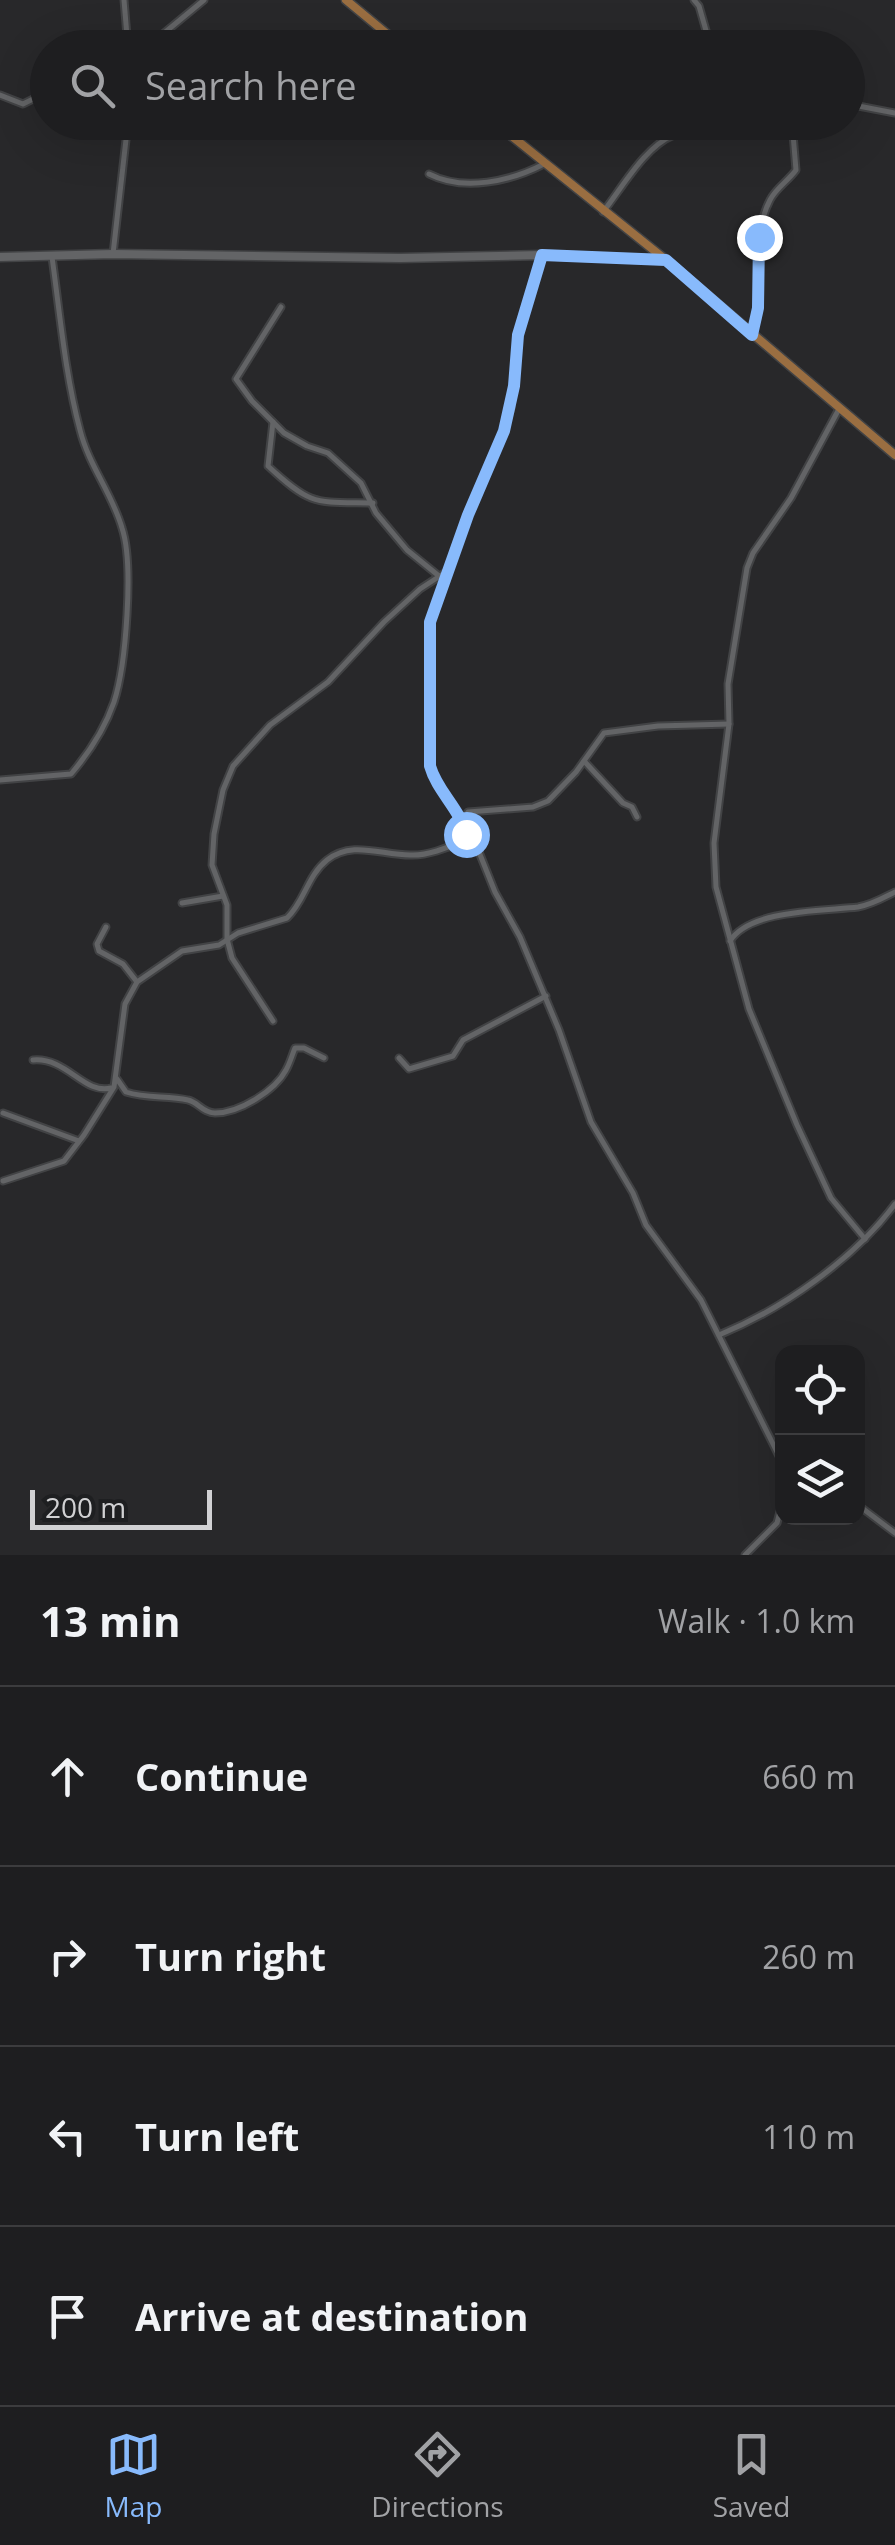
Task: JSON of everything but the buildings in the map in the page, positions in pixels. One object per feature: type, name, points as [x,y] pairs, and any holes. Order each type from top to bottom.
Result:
[{"type":"main road","points":[[346,0],[382,30]]},
{"type":"main road","points":[[515,140],[666,260],[895,455]]},
{"type":"main road","points":[[0,257],[542,255],[666,260]]},
{"type":"street","points":[[124,0],[126,30]]},
{"type":"street","points":[[168,30],[204,0]]},
{"type":"street","points":[[694,0],[706,30]]},
{"type":"street","points":[[0,95],[23,104],[30,100]]},
{"type":"street","points":[[865,107],[895,113]]},
{"type":"street","points":[[113,254],[126,140]]},
{"type":"street","points":[[603,212],[665,140]]},
{"type":"street","points":[[752,335],[758,318],[757,254],[762,226],[769,201],[796,170],[794,140]]},
{"type":"street","points":[[429,174],[467,184],[516,176],[544,164]]},
{"type":"street","points":[[542,255],[518,335],[514,386],[504,431],[430,622],[428,749],[432,776],[463,824],[520,936],[591,1122],[633,1192],[646,1225],[687,1277],[720,1335],[775,1448]]},
{"type":"street","points":[[0,780],[70,774],[90,748],[114,703],[120,669],[127,574],[124,534],[88,458],[78,426],[52,256]]},
{"type":"street","points":[[281,307],[236,379],[284,433],[328,453],[360,483],[376,513],[407,550],[439,576]]},
{"type":"street","points":[[839,409],[791,498],[753,553],[748,568],[728,684],[729,724],[714,843],[716,887],[749,1008],[831,1198],[865,1239]]},
{"type":"street","points":[[273,422],[268,466],[286,483],[326,505],[373,503]]},
{"type":"street","points":[[273,1021],[232,958],[227,940],[227,905],[212,865],[223,790],[233,766],[270,725],[328,682],[384,622],[448,570]]},
{"type":"street","points":[[3,1181],[64,1161],[114,1087],[125,1004],[137,982],[182,952],[211,947],[238,932],[288,918],[318,868],[341,852],[416,855],[462,841],[468,812],[542,804],[584,761],[600,738],[610,732],[729,724]]},
{"type":"street","points":[[584,761],[613,788],[623,804],[632,807],[637,817]]},
{"type":"street","points":[[730,941],[736,932],[761,922],[816,908],[868,904],[895,892]]},
{"type":"street","points":[[182,903],[223,896]]},
{"type":"street","points":[[106,928],[97,944],[99,952],[123,964],[137,982]]},
{"type":"street","points":[[399,1058],[408,1068],[453,1056],[463,1040],[546,996]]},
{"type":"street","points":[[117,1076],[126,1092],[192,1100],[206,1112],[218,1113],[269,1090],[287,1069],[294,1048],[304,1048],[324,1058]]},
{"type":"street","points":[[34,1060],[53,1061],[97,1090],[114,1087]]},
{"type":"street","points":[[4,1113],[79,1141]]},
{"type":"street","points":[[720,1335],[828,1270],[865,1239],[895,1204]]},
{"type":"street","points":[[865,1510],[895,1533]]},
{"type":"street","points":[[745,1555],[775,1525]]},
{"type":"route","points":[[466,834],[430,766],[430,622],[468,515],[504,431],[511,408],[518,335],[542,255],[666,260],[752,335],[758,318],[759,237]]}]
